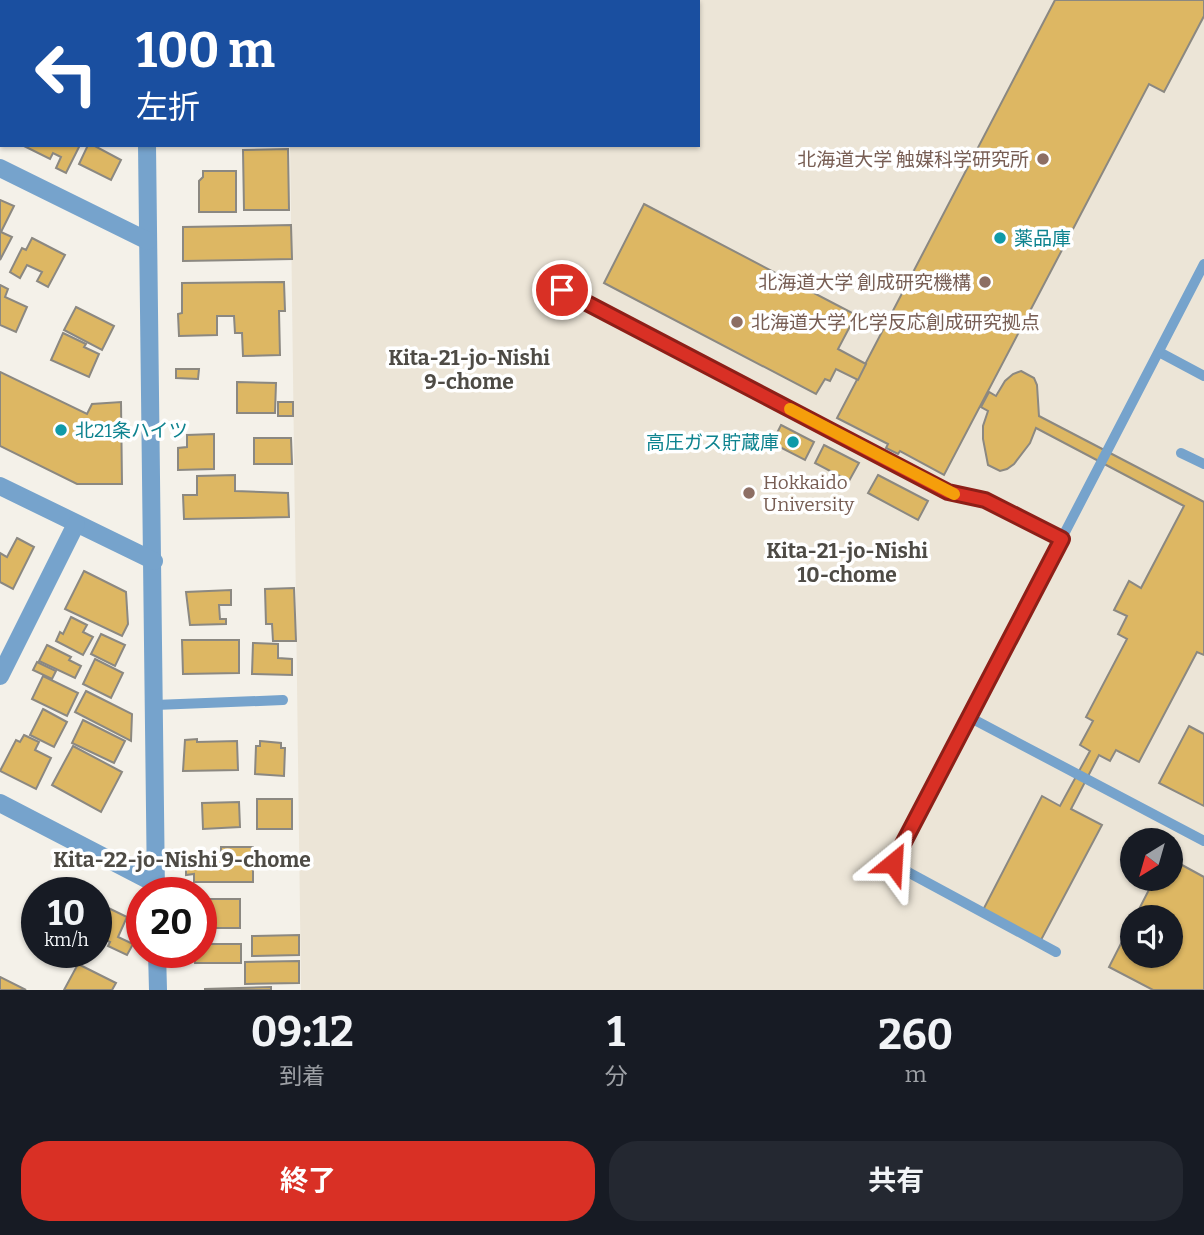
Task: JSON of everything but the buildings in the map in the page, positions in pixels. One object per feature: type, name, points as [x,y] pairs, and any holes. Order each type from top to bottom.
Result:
[{"type":"street","points":[[147,147],[156,877]]},
{"type":"street","points":[[0,168],[148,241]]},
{"type":"street","points":[[0,486],[154,561]]},
{"type":"street","points":[[0,676],[76,523]]},
{"type":"street","points":[[0,803],[136,877]]},
{"type":"street","points":[[157,968],[158,990]]},
{"type":"lane","points":[[1056,952],[893,863],[1204,264]]},
{"type":"lane","points":[[562,290],[948,492],[985,500],[1062,539]]},
{"type":"lane","points":[[1159,352],[1204,376]]},
{"type":"lane","points":[[1181,453],[1204,464]]},
{"type":"lane","points":[[155,705],[283,700]]},
{"type":"lane","points":[[969,717],[1204,841]]},
{"type":"shaded area","name":"Hokkaido University","points":[[700,0],[1204,0],[1204,990],[301,990],[290,147],[700,147]]},
{"type":"slow traffic","points":[[790,409],[954,494]]},
{"type":"place","name":"北海道大学 触媒科学研究所","points":[[1043,159]]},
{"type":"place","name":"薬品庫","points":[[1000,238]]},
{"type":"place","name":"北海道大学 創成研究機構","points":[[985,282]]},
{"type":"place","name":"北海道大学 化学反応創成研究拠点","points":[[737,322]]},
{"type":"place","name":"北21条ハイツ","points":[[61,430]]},
{"type":"place","name":"高圧ガス貯蔵庫","points":[[793,442]]},
{"type":"place","name":"Hokkaido University","points":[[749,493]]},
{"type":"district","name":"Kita-21-jo-Nishi 9-chome","points":[[469,370]]},
{"type":"district","name":"Kita-21-jo-Nishi 10-chome","points":[[847,563]]},
{"type":"district","name":"Kita-22-jo-Nishi 9-chome","points":[[182,860]]},
{"type":"route","points":[[562,290],[948,492],[985,500],[1062,539],[893,863]]}]
